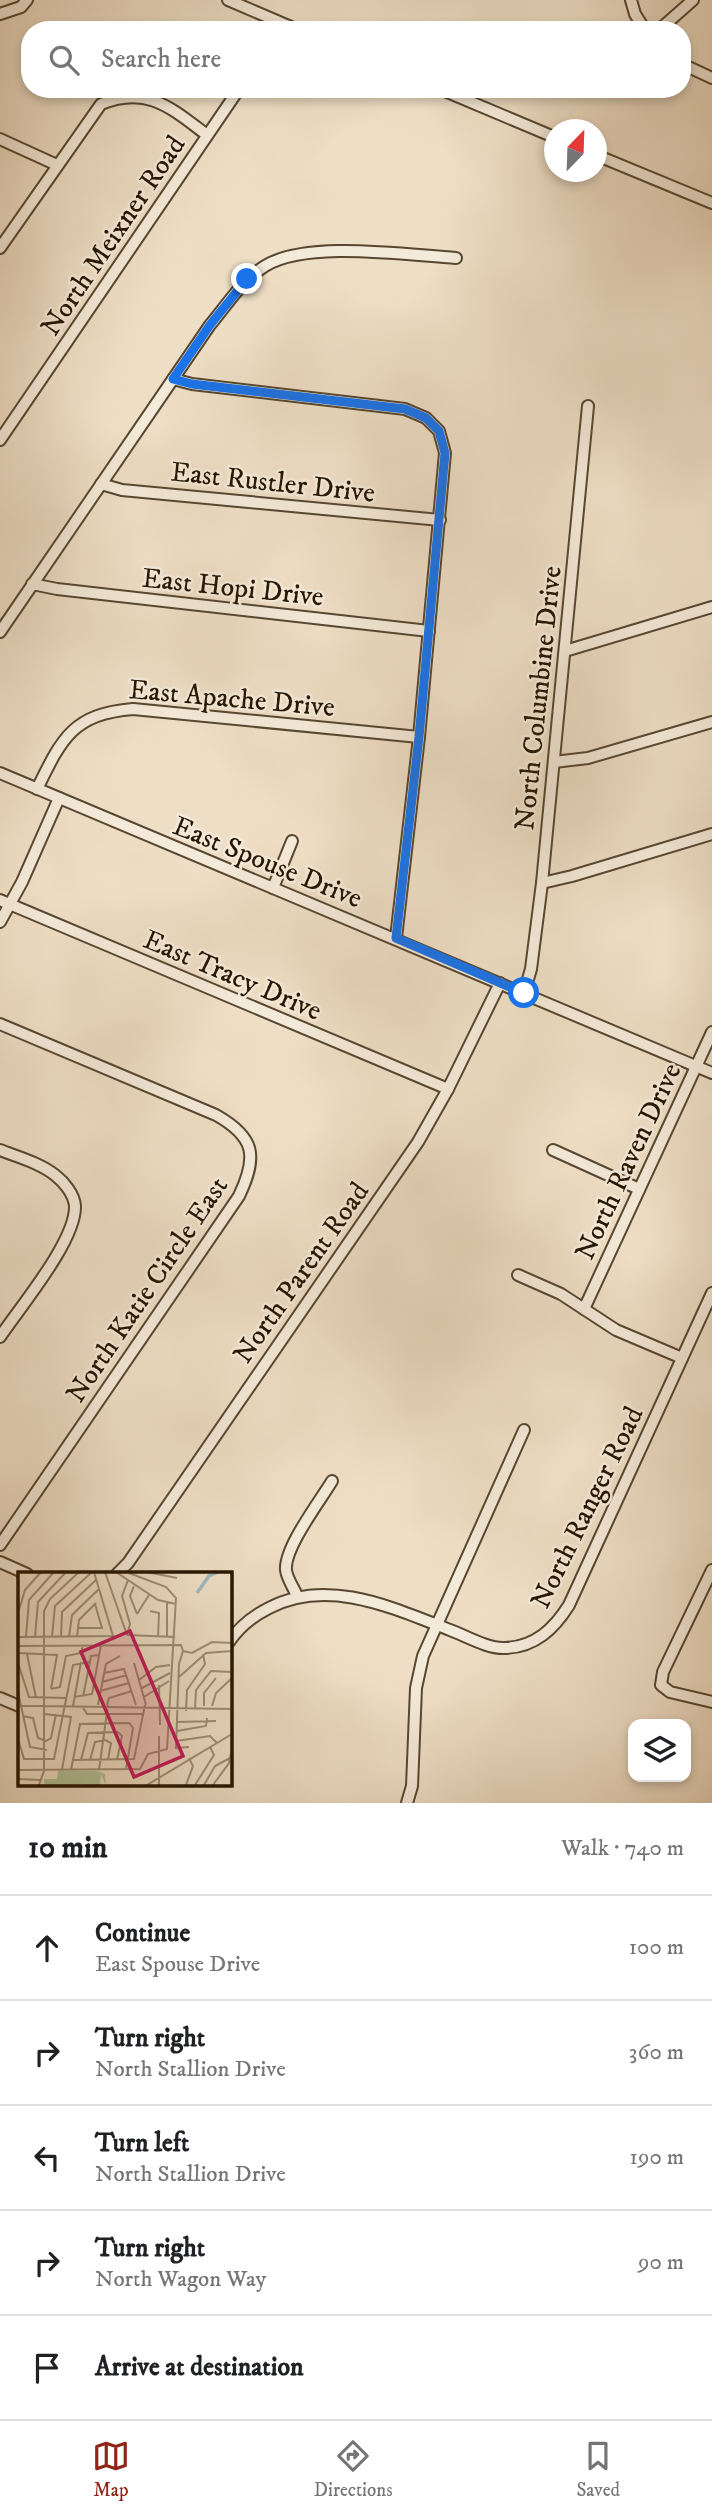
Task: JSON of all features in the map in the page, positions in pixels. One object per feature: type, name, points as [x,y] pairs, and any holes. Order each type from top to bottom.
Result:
[{"type":"street","points":[[0,14],[21,7],[27,0]]},
{"type":"street","points":[[228,0],[271,21]]},
{"type":"street","points":[[631,0],[639,21]]},
{"type":"street","points":[[669,21],[693,0]]},
{"type":"street","points":[[691,68],[712,78]]},
{"type":"street","points":[[0,248],[101,104],[116,98]]},
{"type":"street","points":[[144,98],[170,108],[207,135]]},
{"type":"street","name":"North Meixner Road","points":[[0,440],[233,98]]},
{"type":"street","points":[[462,98],[544,132]]},
{"type":"street","points":[[0,139],[57,165]]},
{"type":"street","points":[[607,159],[712,203]]},
{"type":"street","points":[[0,632],[210,325],[247,279],[266,265],[285,258],[332,252],[456,258]]},
{"type":"street","points":[[173,379],[192,384],[405,409],[426,418],[439,431],[445,453],[440,520],[396,938]]},
{"type":"street","name":"North Columbine Drive","points":[[524,993],[531,968],[542,883],[588,406]]},
{"type":"street","name":"East Rustler Drive","points":[[101,484],[122,490],[440,520]]},
{"type":"street","name":"East Hopi Drive","points":[[32,584],[429,631]]},
{"type":"street","points":[[565,651],[712,607]]},
{"type":"street","name":"East Apache Drive","points":[[37,789],[70,732],[93,716],[110,710],[132,709],[419,737]]},
{"type":"street","points":[[554,762],[588,758],[712,722]]},
{"type":"street","name":"East Spouse Drive","points":[[0,773],[712,1073]]},
{"type":"street","points":[[0,922],[5,903],[59,798]]},
{"type":"street","points":[[542,883],[712,834]]},
{"type":"street","points":[[273,888],[292,841]]},
{"type":"street","name":"East Tracy Drive","points":[[5,903],[448,1089]]},
{"type":"street","name":"North Parent Road","points":[[119,1572],[128,1563],[418,1142],[448,1089],[500,983]]},
{"type":"street","name":"North Katie Circle East","points":[[0,1024],[216,1115],[242,1132],[252,1158],[249,1175],[239,1196],[0,1545]]},
{"type":"street","name":"North Raven Drive","points":[[584,1308],[712,1032]]},
{"type":"street","points":[[0,1150],[54,1174],[68,1188],[75,1203],[74,1221],[65,1242],[0,1337]]},
{"type":"street","points":[[553,1150],[639,1189]]},
{"type":"street","points":[[518,1275],[561,1294],[616,1330],[682,1358]]},
{"type":"street","name":"North Ranger Road","points":[[297,1596],[324,1593],[357,1598],[503,1649],[542,1637],[558,1624],[574,1593],[712,1293]]},
{"type":"street","points":[[407,1803],[412,1786],[416,1688],[423,1656],[524,1430]]},
{"type":"street","points":[[231,1640],[251,1617],[297,1596],[286,1572],[287,1560],[332,1481]]},
{"type":"street","points":[[0,1562],[22,1572]]},
{"type":"street","points":[[712,1570],[709,1586],[663,1672],[661,1685],[670,1692],[712,1702]]},
{"type":"street","points":[[0,1698],[18,1706]]},
{"type":"route","points":[[247,279],[210,325],[173,379],[192,384],[405,409],[426,418],[439,431],[445,453],[440,520],[401,916],[396,938],[524,993]]}]
